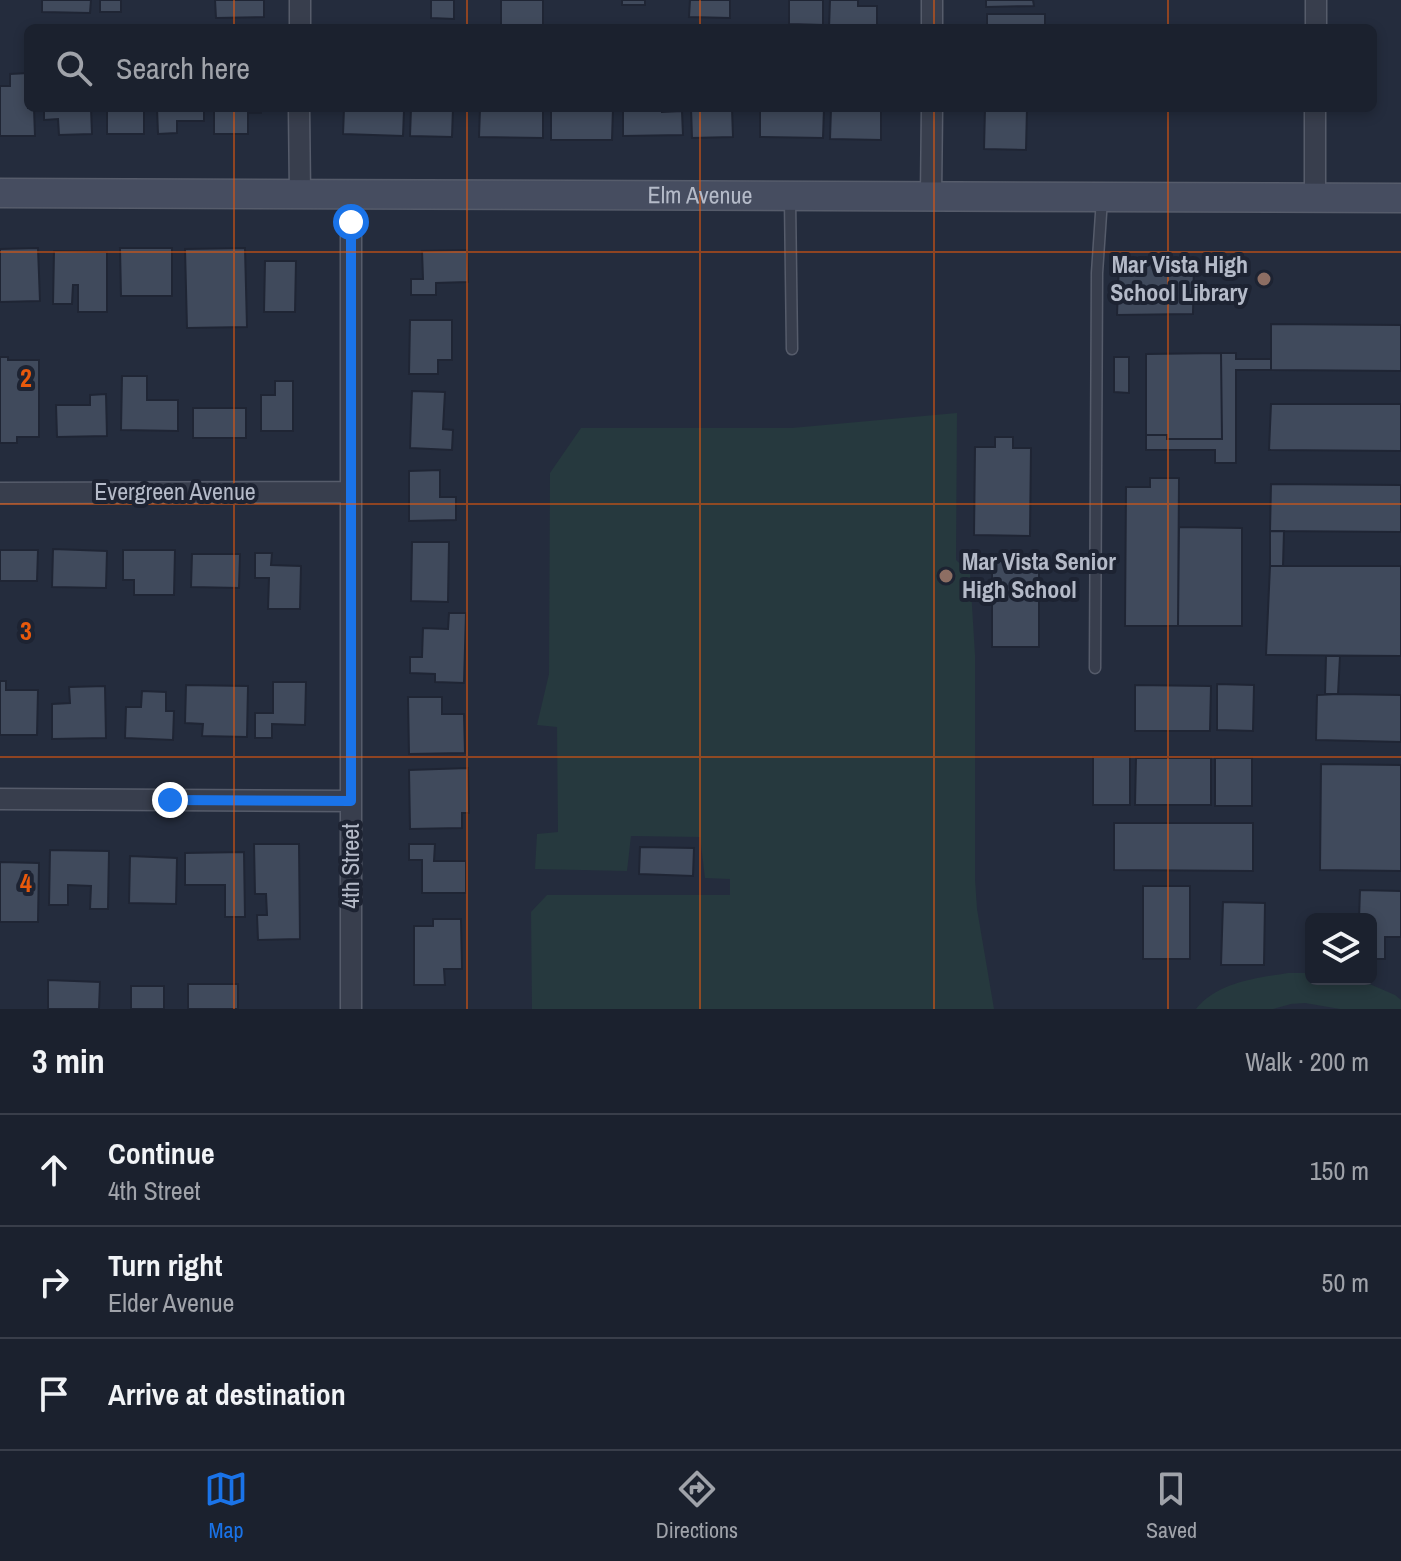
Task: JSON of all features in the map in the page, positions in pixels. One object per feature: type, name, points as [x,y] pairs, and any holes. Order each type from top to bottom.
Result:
[{"type":"street","points":[[300,0],[300,24]]},
{"type":"street","points":[[932,0],[932,24]]},
{"type":"street","points":[[1316,0],[1316,24]]},
{"type":"street","points":[[299,112],[300,194]]},
{"type":"street","points":[[931,196],[932,112]]},
{"type":"street","points":[[1315,112],[1315,197]]},
{"type":"street","name":"Elm Avenue","points":[[0,193],[1401,198]]},
{"type":"street","name":"4th Street","points":[[351,195],[351,1009]]},
{"type":"street","name":"Evergreen Avenue","points":[[0,493],[351,492]]},
{"type":"street","points":[[0,799],[351,801]]},
{"type":"lane","points":[[789,196],[792,349]]},
{"type":"lane","points":[[1095,668],[1097,273],[1102,197]]},
{"type":"path","points":[[1235,290],[1235,304]]},
{"type":"green space","points":[[957,413],[956,560],[970,573],[975,655],[975,879],[994,1009],[532,1009],[531,912],[547,895],[730,895],[730,879],[705,878],[700,837],[631,836],[627,871],[535,869],[537,834],[558,832],[557,727],[537,725],[549,674],[550,473],[581,428],[792,428]]},
{"type":"green space","points":[[1305,973],[1305,985],[1372,985],[1395,995],[1401,1000],[1401,1009],[1340,1009],[1305,1003],[1273,1009],[1196,1009],[1226,987],[1251,979]]},
{"type":"building","points":[[42,0],[91,0],[90,13],[42,12]]},
{"type":"building","points":[[100,0],[121,0],[121,12],[100,12]]},
{"type":"building","points":[[215,0],[264,0],[264,17],[216,18]]},
{"type":"building","points":[[431,0],[454,0],[454,19],[431,18]]},
{"type":"building","points":[[501,0],[543,0],[543,24],[501,24]]},
{"type":"building","points":[[622,0],[645,0],[645,5],[622,5]]},
{"type":"building","points":[[690,0],[730,0],[730,18],[689,17]]},
{"type":"building","points":[[789,0],[823,0],[823,24],[789,24]]},
{"type":"building","points":[[830,0],[858,0],[858,6],[877,6],[877,24],[829,24]]},
{"type":"building","points":[[986,0],[1033,0],[1034,6],[986,7]]},
{"type":"building","points":[[987,14],[1045,14],[1045,24],[987,24]]},
{"type":"building","points":[[24,73],[24,112],[34,112],[35,136],[0,136],[0,86],[10,86],[10,74]]},
{"type":"building","points":[[44,112],[91,112],[92,134],[59,135],[58,119],[44,120]]},
{"type":"building","points":[[107,112],[144,112],[144,134],[107,134]]},
{"type":"building","points":[[157,112],[204,112],[204,121],[177,121],[177,133],[158,134]]},
{"type":"building","points":[[214,112],[261,112],[248,113],[248,134],[214,134]]},
{"type":"building","points":[[344,112],[404,112],[403,136],[343,134]]},
{"type":"building","points":[[411,112],[453,112],[452,137],[410,136]]},
{"type":"building","points":[[480,112],[543,112],[543,138],[479,137]]},
{"type":"building","points":[[551,112],[613,112],[612,140],[551,140]]},
{"type":"building","points":[[623,112],[682,112],[683,135],[623,136]]},
{"type":"building","points":[[691,112],[732,112],[733,137],[692,138]]},
{"type":"building","points":[[760,112],[824,112],[823,138],[760,137]]},
{"type":"building","points":[[831,112],[881,112],[881,140],[830,139]]},
{"type":"building","points":[[985,112],[1027,112],[1026,150],[984,149]]},
{"type":"building","points":[[38,248],[40,301],[0,302],[0,249]]},
{"type":"building","points":[[120,248],[172,248],[172,296],[121,296]]},
{"type":"building","points":[[245,248],[247,327],[187,328],[185,249]]},
{"type":"building","points":[[467,250],[468,282],[436,283],[436,295],[411,295],[411,279],[423,279],[422,251]]},
{"type":"building","points":[[54,251],[107,252],[107,312],[78,312],[78,285],[73,285],[72,304],[53,304]]},
{"type":"building","points":[[265,261],[296,261],[295,312],[264,312]]},
{"type":"building","points":[[1119,262],[1194,263],[1193,314],[1117,315]]},
{"type":"building","points":[[410,320],[452,320],[452,360],[438,360],[438,374],[409,374]]},
{"type":"building","points":[[1271,324],[1401,325],[1401,371],[1271,370]]},
{"type":"building","points":[[1221,353],[1222,439],[1167,439],[1167,435],[1146,435],[1146,354]]},
{"type":"building","points":[[1221,353],[1236,353],[1236,359],[1271,359],[1271,370],[1236,370],[1236,463],[1215,463],[1215,450],[1146,450],[1146,435],[1167,435],[1167,439],[1222,439]]},
{"type":"building","points":[[0,357],[39,360],[39,437],[17,437],[17,443],[0,443]]},
{"type":"building","points":[[1114,357],[1129,357],[1129,393],[1114,392]]},
{"type":"building","points":[[122,376],[147,376],[147,400],[178,400],[178,431],[121,430]]},
{"type":"building","points":[[275,381],[293,381],[293,431],[261,431],[261,395],[275,395]]},
{"type":"building","points":[[412,391],[445,392],[443,429],[453,430],[452,450],[410,448]]},
{"type":"building","points":[[106,394],[107,436],[57,437],[56,405],[90,405],[90,395]]},
{"type":"building","points":[[1271,404],[1401,404],[1401,451],[1269,450]]},
{"type":"building","points":[[193,408],[246,408],[246,438],[193,438]]},
{"type":"building","points":[[995,437],[1013,437],[1013,448],[1031,448],[1030,536],[974,535],[975,447],[995,447]]},
{"type":"building","points":[[440,470],[440,497],[456,497],[456,520],[409,521],[409,471]]},
{"type":"building","points":[[1150,478],[1179,478],[1178,626],[1125,626],[1126,487],[1150,487]]},
{"type":"building","points":[[1271,484],[1401,485],[1401,532],[1270,531]]},
{"type":"building","points":[[1179,527],[1242,528],[1242,626],[1178,626]]},
{"type":"building","points":[[1270,531],[1284,531],[1283,566],[1270,566]]},
{"type":"building","points":[[412,542],[449,542],[448,602],[411,601]]},
{"type":"building","points":[[53,549],[107,551],[106,588],[52,587]]},
{"type":"building","points":[[0,550],[38,550],[37,581],[0,581]]},
{"type":"building","points":[[123,550],[175,550],[174,595],[134,595],[134,580],[123,580]]},
{"type":"building","points":[[255,553],[272,553],[271,565],[301,566],[300,609],[268,609],[269,578],[255,578]]},
{"type":"building","points":[[192,554],[240,554],[239,588],[191,587]]},
{"type":"building","points":[[992,561],[1039,561],[1039,647],[992,647]]},
{"type":"building","points":[[1270,566],[1401,566],[1401,656],[1266,655]]},
{"type":"building","points":[[449,613],[466,613],[464,683],[435,682],[435,674],[410,673],[410,657],[422,657],[423,628],[448,629]]},
{"type":"building","points":[[1326,656],[1340,656],[1338,694],[1325,694]]},
{"type":"building","points":[[0,681],[6,681],[6,690],[38,690],[37,735],[0,735]]},
{"type":"building","points":[[273,682],[306,682],[305,725],[272,724],[272,738],[255,738],[255,713],[273,713]]},
{"type":"building","points":[[1217,684],[1254,685],[1253,731],[1217,730]]},
{"type":"building","points":[[186,685],[248,686],[247,737],[202,736],[203,724],[185,723]]},
{"type":"building","points":[[1135,685],[1211,686],[1210,731],[1135,731]]},
{"type":"building","points":[[105,686],[106,738],[52,739],[52,704],[70,703],[69,687]]},
{"type":"building","points":[[142,691],[166,692],[166,711],[174,711],[173,740],[125,738],[126,707],[141,707]]},
{"type":"building","points":[[1317,695],[1401,695],[1401,742],[1316,740]]},
{"type":"building","points":[[408,697],[442,697],[442,714],[464,714],[465,753],[409,754]]},
{"type":"building","points":[[1093,757],[1130,757],[1130,805],[1093,805]]},
{"type":"building","points":[[1136,758],[1211,758],[1211,805],[1135,805]]},
{"type":"building","points":[[1215,758],[1252,758],[1252,806],[1215,806]]},
{"type":"building","points":[[1321,764],[1401,765],[1401,871],[1320,870]]},
{"type":"building","points":[[468,768],[469,813],[462,813],[462,828],[410,829],[409,770]]},
{"type":"building","points":[[1114,823],[1253,823],[1253,871],[1114,870]]},
{"type":"building","points":[[254,844],[299,844],[300,939],[258,940],[257,915],[267,915],[266,894],[255,894]]},
{"type":"building","points":[[409,844],[435,844],[434,861],[466,861],[466,893],[422,893],[422,860],[409,860]]},
{"type":"building","points":[[640,847],[694,848],[693,876],[639,874]]},
{"type":"building","points":[[50,850],[109,851],[108,909],[90,909],[91,886],[68,885],[68,905],[49,905]]},
{"type":"building","points":[[244,852],[245,917],[225,917],[225,885],[185,885],[185,853]]},
{"type":"building","points":[[130,856],[177,858],[176,904],[129,903]]},
{"type":"building","points":[[0,862],[39,863],[38,922],[0,922]]},
{"type":"building","points":[[1143,886],[1190,886],[1190,959],[1143,959]]},
{"type":"building","points":[[1360,890],[1401,891],[1401,937],[1385,937],[1385,959],[1377,959],[1377,913],[1359,913]]},
{"type":"building","points":[[1223,902],[1265,903],[1264,965],[1221,965]]},
{"type":"building","points":[[433,919],[461,919],[462,969],[444,969],[445,985],[414,985],[414,926],[433,926]]},
{"type":"building","points":[[48,980],[100,982],[99,1009],[48,1009]]},
{"type":"building","points":[[188,984],[238,984],[238,1009],[188,1009]]},
{"type":"building","points":[[131,986],[164,986],[164,1009],[131,1009]]},
{"type":"place","name":"Mar Vista High School Library","points":[[1264,279]]},
{"type":"place","name":"Mar Vista Senior High School","points":[[946,576]]},
{"type":"route","points":[[170,800],[351,801],[351,222]]}]
